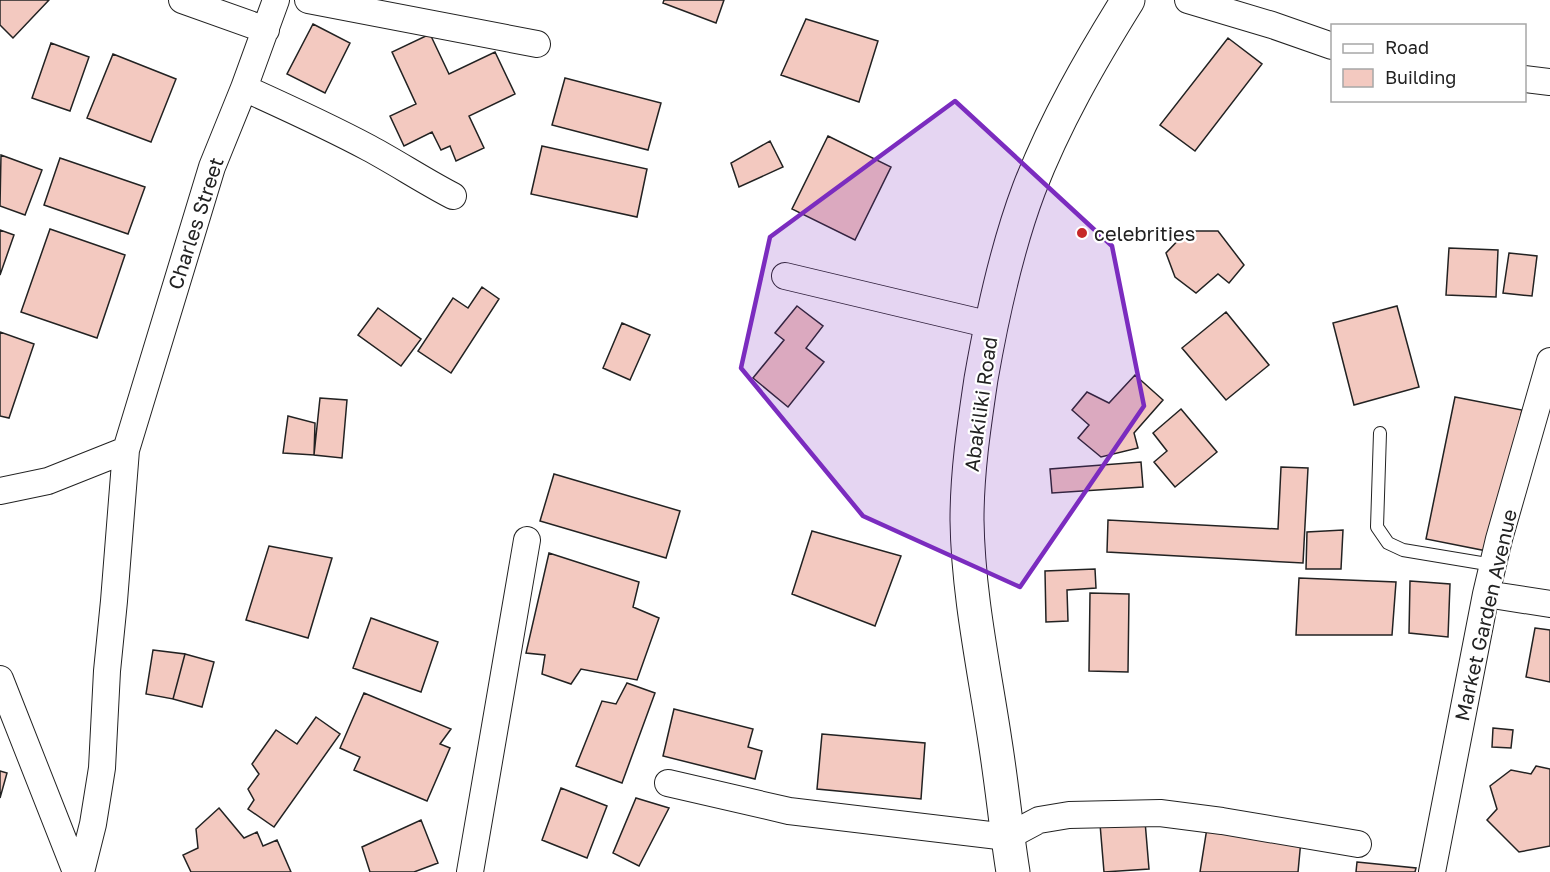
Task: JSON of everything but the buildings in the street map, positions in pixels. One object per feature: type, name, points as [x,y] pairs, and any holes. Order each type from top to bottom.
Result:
[{"type":"main road","name":"Abakiliki Road","points":[[1013,872],[975,616],[967,520],[971,443],[991,325],[1016,228],[1043,156],[1067,103],[1094,53],[1128,0]]},
{"type":"street","points":[[182,0],[266,30]]},
{"type":"street","name":"Charles Street","points":[[81,872],[93,824],[102,768],[107,671],[126,450],[212,167],[276,0]]},
{"type":"street","points":[[308,0],[537,44]]},
{"type":"street","points":[[1188,0],[1331,46]]},
{"type":"street","points":[[1526,79],[1550,82]]},
{"type":"street","points":[[244,88],[351,138],[426,183],[453,196]]},
{"type":"street","points":[[785,276],[991,325]]},
{"type":"street","name":"Market Garden Avenue","points":[[1432,872],[1486,594],[1550,361]]},
{"type":"street","points":[[0,491],[48,481],[126,450]]},
{"type":"street","points":[[470,872],[527,540]]},
{"type":"street","points":[[1486,594],[1550,604]]},
{"type":"street","points":[[0,679],[76,872]]},
{"type":"street","points":[[668,783],[789,811],[1007,837],[1039,820],[1069,815],[1160,813],[1358,844]]},
{"type":"lane","points":[[1380,433],[1377,526],[1389,543],[1403,550],[1493,565]]},
{"type":"highlighted area","points":[[955,101],[1112,246],[1144,406],[1020,587],[863,516],[741,368],[770,237]]},
{"type":"place","name":"celebrities","points":[[1082,233]]}]
